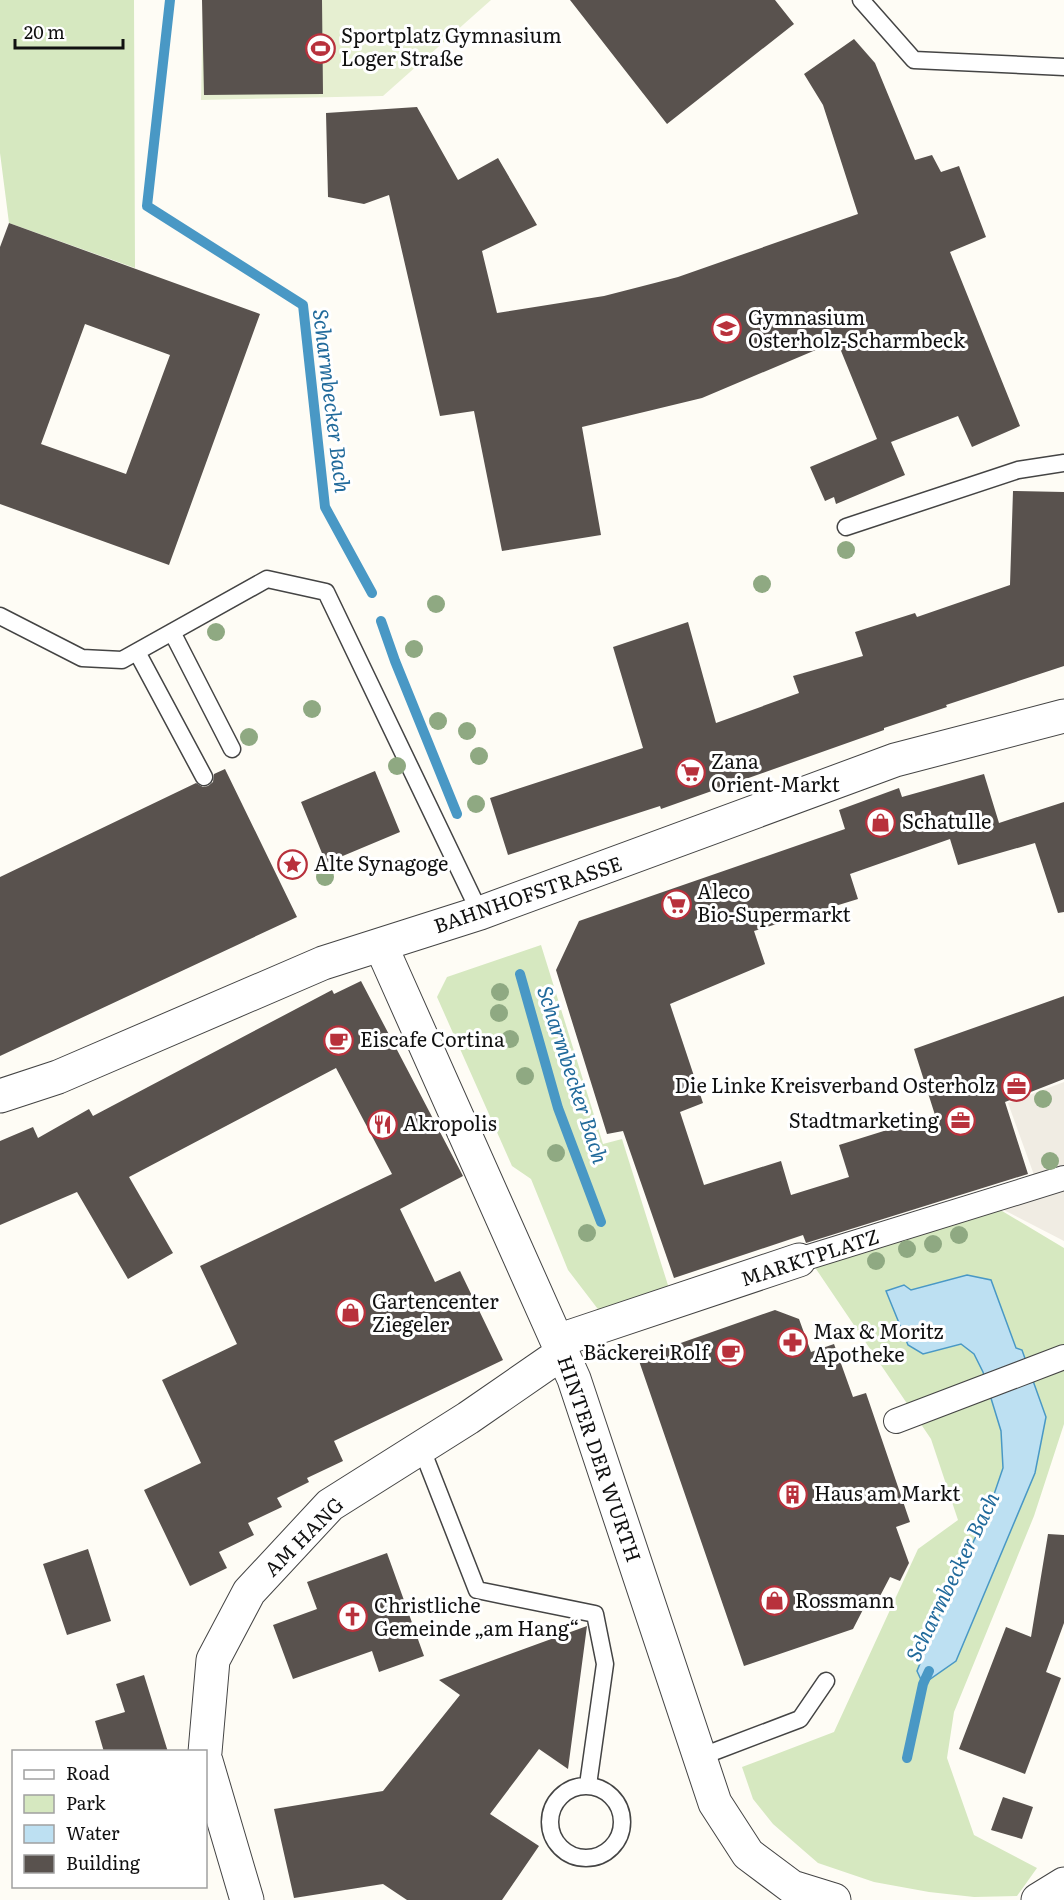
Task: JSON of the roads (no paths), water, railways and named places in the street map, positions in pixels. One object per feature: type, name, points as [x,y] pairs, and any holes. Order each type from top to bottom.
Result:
[{"type":"street","name":"BAHNHOFSTRASSE","points":[[0,1096],[58,1077],[323,963],[480,913],[895,760],[1064,716]]},
{"type":"street","name":"HINTER DER WURTH","points":[[381,946],[574,1379],[715,1803],[748,1854],[792,1887],[834,1900]]},
{"type":"street","name":"MARKTPLATZ","points":[[559,1347],[799,1260],[1064,1178]]},
{"type":"street","name":"AM HANG","points":[[205,1750],[213,1660],[249,1592],[330,1505],[421,1447],[559,1347]]},
{"type":"street","points":[[896,1421],[1064,1357]]},
{"type":"street","points":[[207,1764],[247,1900]]},
{"type":"street","points":[[1038,1900],[1064,1884]]},
{"type":"lane","points":[[861,0],[914,60],[1064,67]]},
{"type":"lane","points":[[846,527],[1018,470],[1064,463]]},
{"type":"lane","points":[[0,616],[82,658],[122,660],[267,579],[326,592],[480,913]]},
{"type":"lane","points":[[172,632],[232,749]]},
{"type":"lane","points":[[137,652],[204,777]]},
{"type":"lane","points":[[421,1447],[477,1590],[595,1614],[605,1664],[588,1785]]},
{"type":"lane","points":[[700,1757],[800,1719],[826,1681]]},
{"type":"lane","points":[[588,1785],[606,1790],[613,1797],[622,1813],[623,1823],[617,1841],[603,1854],[585,1858],[575,1857],[559,1846],[550,1830],[550,1821],[555,1802],[561,1795],[569,1789],[588,1785]]},
{"type":"water","points":[[967,1275],[991,1280],[1016,1348],[1022,1350],[1046,1417],[1035,1473],[956,1661],[923,1684],[917,1671],[951,1587],[988,1512],[1003,1468],[1001,1431],[983,1372],[974,1354],[961,1344],[923,1354],[908,1345],[886,1291],[904,1285],[911,1290]]},
{"type":"waterway","name":"Scharmbecker Bach","points":[[170,0],[147,206],[303,305],[325,507],[372,593]]},
{"type":"waterway","name":"Scharmbecker Bach","points":[[381,621],[457,814]]},
{"type":"waterway","name":"Scharmbecker Bach","points":[[520,974],[558,1108],[601,1222]]},
{"type":"waterway","name":"Scharmbecker Bach","points":[[907,1758],[923,1684],[929,1671]]},
{"type":"place","name":"Sportplatz Gymnasium Loger Straße","points":[[320,48]]},
{"type":"place","name":"Gymnasium Osterholz-Scharmbeck","points":[[727,329]]},
{"type":"place","name":"Zana Orient-Markt","points":[[690,773]]},
{"type":"place","name":"Schatulle","points":[[881,822]]},
{"type":"place","name":"Alte Synagoge","points":[[293,864]]},
{"type":"place","name":"Aleco Bio-Supermarkt","points":[[676,904]]},
{"type":"place","name":"Eiscafe Cortina","points":[[339,1040]]},
{"type":"place","name":"Die Linke Kreisverband Osterholz","points":[[1016,1086]]},
{"type":"place","name":"Stadtmarketing","points":[[960,1121]]},
{"type":"place","name":"Akropolis","points":[[382,1124]]},
{"type":"place","name":"Gartencenter Ziegeler","points":[[351,1313]]},
{"type":"place","name":"Max & Moritz Apotheke","points":[[792,1343]]},
{"type":"place","name":"Bäckerei Rolf","points":[[730,1353]]},
{"type":"place","name":"Haus am Markt","points":[[793,1494]]},
{"type":"place","name":"Rossmann","points":[[774,1601]]},
{"type":"place","name":"Christliche Gemeinde „am Hang“","points":[[353,1617]]}]
